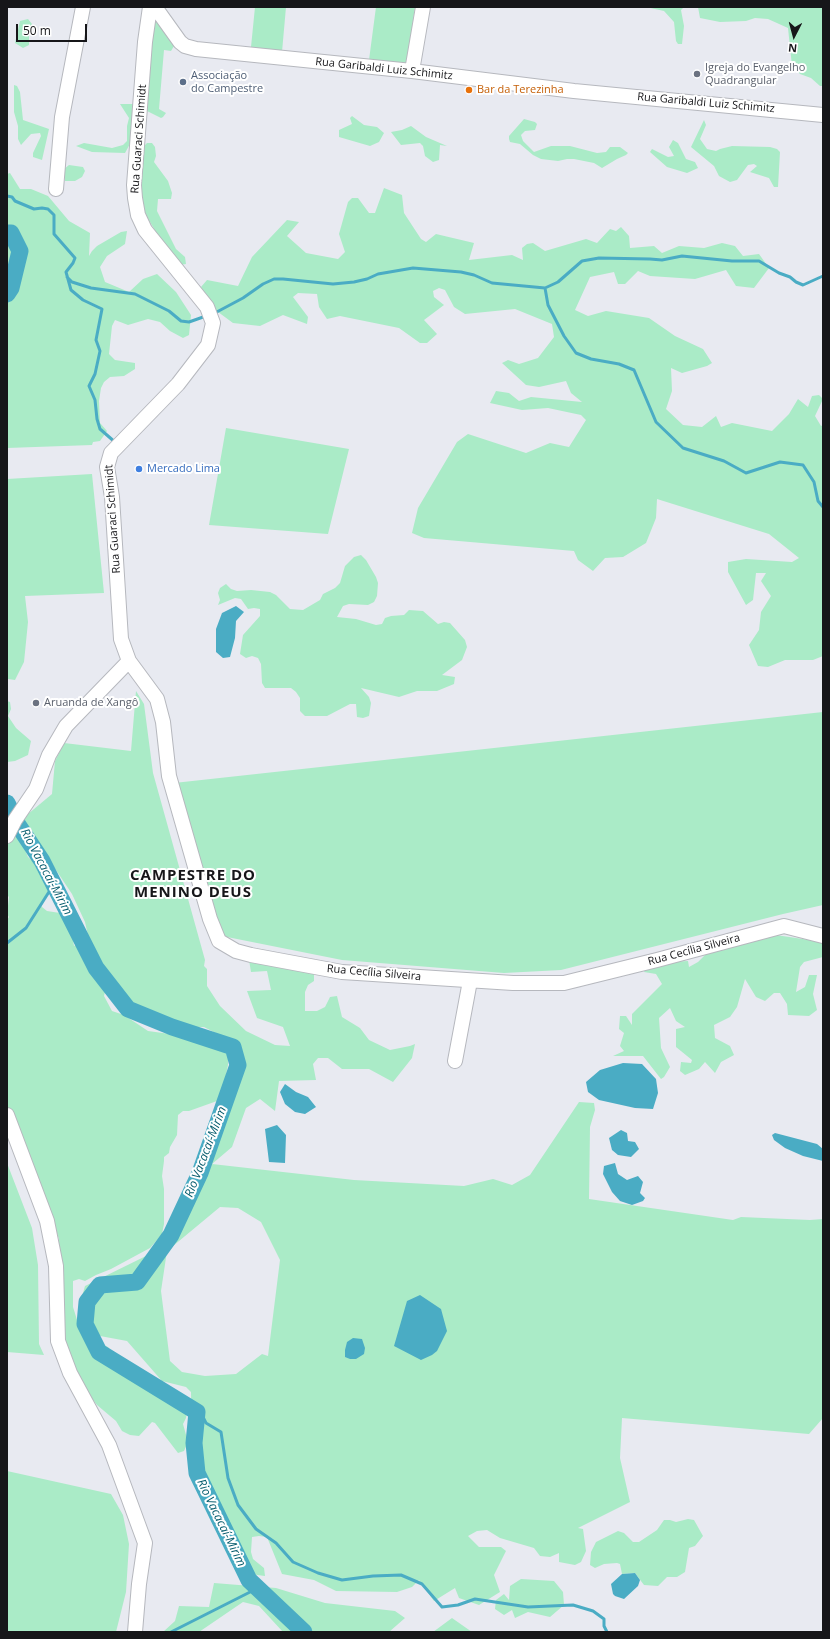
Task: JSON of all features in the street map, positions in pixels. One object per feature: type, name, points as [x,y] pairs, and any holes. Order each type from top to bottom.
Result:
[{"type":"street","points":[[56,189],[62,117],[83,7]]},
{"type":"street","name":"Rua Guaraci Schimidt","points":[[129,661],[122,638],[112,498],[108,467],[110,453],[178,384],[208,345],[213,323],[207,307],[145,230],[138,215],[134,185],[145,42],[150,7]]},
{"type":"street","name":"Rua Garibaldi Luiz Schimitz","points":[[155,7],[180,42],[185,46],[196,49],[412,71],[574,91],[823,115]]},
{"type":"street","points":[[412,71],[423,7]]},
{"type":"street","points":[[10,825],[36,789],[49,755],[66,726],[129,661]]},
{"type":"street","name":"Rua Cecília Silveira","points":[[129,661],[157,699],[163,722],[169,776],[210,919],[219,941],[236,951],[342,972],[470,981],[564,983],[784,926],[823,936]]},
{"type":"street","points":[[454,1061],[470,981]]},
{"type":"street","points":[[7,1115],[47,1221],[56,1266],[58,1341],[70,1373],[110,1446],[145,1542],[139,1584],[135,1632]]},
{"type":"green space","points":[[255,7],[286,7],[282,52],[251,47]]},
{"type":"green space","points":[[376,7],[415,7],[407,63],[369,60]]},
{"type":"green space","points":[[646,7],[684,7],[681,10],[684,26],[682,44],[678,44],[676,41],[674,22],[664,11]]},
{"type":"green space","points":[[698,7],[823,7],[823,86],[820,86],[811,78],[800,74],[792,66],[788,28],[768,19],[755,18],[746,21],[720,22],[700,18]]},
{"type":"green space","points":[[28,19],[32,24],[29,30],[29,45],[23,48],[15,43],[20,21]]},
{"type":"green space","points":[[154,19],[159,21],[174,46],[171,51],[164,50],[159,109],[166,113],[161,118],[147,111]]},
{"type":"green space","points":[[14,85],[17,86],[20,92],[23,120],[49,129],[42,160],[33,157],[33,153],[41,136],[40,133],[31,134],[21,145],[18,139],[18,126],[14,112]]},
{"type":"green space","points":[[120,104],[134,104],[131,142],[125,153],[92,152],[76,146],[84,143],[112,148],[123,145],[127,141],[127,126],[129,118]]},
{"type":"green space","points":[[352,116],[364,125],[377,127],[384,133],[379,142],[370,146],[339,137],[339,130],[352,124],[350,118]]},
{"type":"green space","points":[[524,119],[537,124],[535,130],[525,131],[521,135],[523,141],[534,152],[551,146],[570,146],[597,153],[606,152],[610,147],[620,147],[628,153],[602,168],[594,163],[574,159],[558,161],[541,159],[533,155],[520,144],[510,142],[509,136]]},
{"type":"green space","points":[[704,120],[706,125],[700,139],[707,149],[716,151],[732,146],[770,147],[777,149],[780,152],[778,187],[774,187],[769,178],[750,172],[757,166],[754,164],[748,165],[737,180],[730,182],[719,176],[714,166],[691,147]]},
{"type":"green space","points":[[411,126],[426,137],[447,146],[440,145],[439,160],[433,162],[425,156],[423,146],[420,143],[401,145],[391,132],[402,130]]},
{"type":"green space","points":[[673,140],[678,143],[686,159],[695,162],[698,168],[687,173],[667,167],[650,152],[652,149],[668,157],[674,156],[669,147]]},
{"type":"green space","points":[[147,143],[152,143],[155,147],[156,156],[154,162],[168,181],[172,193],[171,199],[158,199],[157,211],[176,249],[185,257],[186,264],[180,265],[160,239],[143,210],[140,190],[144,146]]},
{"type":"green space","points":[[69,165],[83,167],[85,171],[82,177],[75,181],[65,181],[64,169]]},
{"type":"green space","points":[[10,173],[20,189],[31,189],[48,196],[69,221],[90,233],[89,256],[97,246],[121,232],[127,231],[125,244],[107,256],[100,267],[105,282],[129,292],[143,279],[157,274],[176,292],[191,315],[189,335],[183,338],[170,331],[160,322],[148,319],[128,325],[115,320],[112,326],[109,354],[115,360],[135,363],[135,369],[124,376],[110,377],[104,382],[101,388],[99,401],[100,423],[107,431],[100,441],[93,442],[92,445],[7,448],[7,174]]},
{"type":"green space","points":[[384,188],[402,195],[404,213],[421,239],[426,242],[436,234],[474,243],[469,260],[512,255],[523,260],[522,248],[527,244],[533,243],[545,251],[586,239],[597,243],[610,229],[616,231],[621,227],[629,236],[630,248],[654,246],[662,253],[679,246],[704,248],[722,243],[735,246],[743,256],[759,254],[769,268],[754,288],[736,286],[726,270],[695,279],[650,276],[638,271],[625,284],[618,284],[614,272],[590,277],[575,310],[588,316],[606,311],[649,318],[675,336],[703,349],[712,363],[707,366],[682,373],[671,368],[672,391],[666,409],[683,425],[702,427],[716,416],[721,427],[732,423],[772,431],[789,414],[798,399],[808,407],[812,396],[819,395],[823,399],[815,416],[821,426],[823,425],[823,656],[813,660],[785,660],[768,667],[758,666],[749,645],[759,630],[761,612],[771,596],[761,581],[766,573],[756,573],[753,600],[746,605],[728,572],[728,562],[746,559],[792,562],[799,558],[769,534],[657,499],[656,518],[646,543],[623,557],[605,558],[593,571],[578,560],[574,551],[424,538],[412,533],[418,508],[457,442],[468,434],[526,453],[550,443],[569,447],[586,420],[581,415],[548,408],[522,410],[490,403],[496,391],[509,393],[519,401],[531,397],[582,402],[571,393],[566,381],[539,387],[526,385],[502,363],[508,360],[519,364],[538,358],[554,337],[552,324],[515,309],[465,314],[454,307],[445,290],[439,288],[433,291],[434,297],[444,305],[424,320],[437,334],[427,343],[420,343],[399,328],[340,316],[327,319],[319,307],[317,294],[298,293],[293,297],[308,317],[307,324],[283,315],[260,326],[233,323],[214,309],[201,287],[207,280],[238,286],[252,257],[287,220],[299,222],[287,236],[306,253],[338,259],[345,252],[339,234],[348,202],[352,198],[358,198],[369,213],[375,213]]},
{"type":"green space","points":[[226,428],[349,449],[328,534],[209,525]]},
{"type":"green space","points":[[92,474],[104,593],[25,596],[28,622],[24,662],[15,680],[8,679],[7,479]]},
{"type":"green space","points":[[361,555],[366,560],[376,577],[378,583],[377,596],[374,602],[368,605],[349,604],[343,606],[337,617],[356,619],[376,625],[382,624],[385,618],[404,615],[409,610],[423,611],[438,624],[444,622],[450,623],[465,640],[467,647],[462,660],[442,675],[455,677],[454,684],[437,691],[417,691],[399,697],[361,688],[369,697],[371,703],[369,716],[363,718],[357,717],[356,704],[350,704],[327,716],[305,716],[300,711],[300,698],[296,692],[291,688],[265,688],[262,683],[261,664],[258,658],[252,656],[246,658],[240,654],[243,635],[260,616],[260,609],[248,609],[241,599],[235,598],[218,605],[220,600],[218,593],[220,588],[226,584],[231,589],[237,591],[251,590],[270,592],[276,595],[290,609],[303,610],[320,600],[323,594],[335,588],[340,583],[345,566],[354,557]]},
{"type":"green space","points":[[136,691],[144,704],[153,773],[205,960],[204,966],[207,969],[207,986],[220,1006],[246,1031],[275,1045],[290,1046],[283,1027],[257,1018],[247,991],[271,990],[267,971],[251,972],[249,960],[314,972],[314,981],[308,985],[305,992],[305,1011],[317,1011],[325,1007],[330,997],[337,996],[342,1017],[360,1028],[369,1040],[390,1050],[415,1044],[412,1058],[393,1082],[369,1069],[342,1069],[328,1058],[318,1058],[313,1064],[316,1080],[279,1081],[275,1111],[260,1099],[246,1108],[232,1147],[212,1164],[354,1180],[464,1186],[493,1179],[512,1185],[530,1175],[579,1102],[594,1103],[595,1110],[590,1127],[589,1199],[733,1220],[741,1217],[810,1220],[823,1219],[823,1418],[809,1434],[622,1418],[620,1458],[630,1502],[578,1528],[583,1529],[586,1551],[581,1562],[575,1565],[559,1562],[559,1553],[550,1557],[540,1556],[534,1548],[500,1538],[487,1530],[477,1531],[468,1536],[479,1547],[501,1547],[506,1551],[494,1575],[500,1592],[479,1605],[459,1598],[455,1588],[434,1601],[419,1580],[412,1587],[397,1592],[336,1591],[314,1580],[282,1574],[267,1537],[252,1537],[251,1552],[253,1559],[264,1568],[265,1576],[250,1574],[213,1508],[192,1449],[191,1392],[186,1387],[162,1381],[127,1341],[100,1336],[89,1324],[81,1300],[85,1286],[150,1254],[169,1231],[178,1205],[195,1185],[194,1167],[219,1116],[239,1052],[235,1043],[204,1027],[177,1027],[121,1005],[91,965],[93,958],[85,922],[72,894],[22,819],[52,794],[55,761],[64,743],[131,751]],"holes":[[[220,1207],[238,1208],[261,1222],[280,1260],[268,1356],[262,1354],[236,1374],[205,1376],[182,1372],[170,1361],[161,1291],[167,1251]]]},
{"type":"green space","points":[[7,701],[10,702],[11,709],[8,716],[16,728],[31,741],[28,755],[15,761],[7,762]]},
{"type":"green space","points":[[823,712],[823,905],[561,970],[504,973],[342,960],[222,936],[174,783]]},
{"type":"green space","points":[[17,831],[28,857],[41,868],[49,882],[50,888],[41,904],[42,907],[47,911],[60,913],[71,926],[74,946],[80,942],[87,950],[88,969],[105,992],[104,996],[112,1011],[124,1015],[148,1031],[192,1037],[214,1044],[228,1053],[228,1065],[223,1090],[217,1101],[189,1111],[183,1111],[178,1115],[177,1135],[170,1147],[169,1153],[164,1157],[162,1176],[164,1189],[164,1224],[162,1234],[150,1248],[111,1269],[85,1281],[79,1279],[73,1281],[73,1307],[78,1323],[99,1343],[108,1347],[118,1360],[134,1366],[162,1386],[184,1395],[188,1404],[186,1418],[183,1424],[188,1442],[184,1451],[178,1453],[155,1423],[152,1422],[139,1436],[130,1435],[122,1431],[116,1421],[97,1405],[85,1390],[75,1373],[60,1327],[59,1239],[7,1105],[7,920],[9,917],[7,914],[9,897],[7,895],[7,843]]},
{"type":"green space","points":[[769,934],[823,942],[823,957],[804,962],[800,967],[796,992],[805,987],[809,975],[817,975],[813,994],[817,1010],[809,1016],[788,1015],[787,1004],[780,993],[774,993],[765,1001],[756,997],[745,979],[737,1007],[730,1017],[714,1025],[715,1038],[730,1046],[734,1055],[721,1062],[715,1073],[705,1062],[699,1069],[685,1075],[680,1071],[681,1062],[691,1063],[692,1060],[676,1047],[676,1029],[685,1027],[676,1021],[670,1008],[659,1018],[661,1048],[670,1067],[664,1077],[661,1079],[643,1056],[613,1056],[624,1051],[620,1046],[624,1033],[619,1029],[620,1016],[626,1016],[632,1025],[632,1014],[662,984],[656,974],[644,972],[646,968],[659,967],[671,962],[688,961],[689,967],[698,962],[710,950]]},
{"type":"green space","points":[[7,1163],[32,1228],[38,1265],[39,1344],[44,1355],[7,1352]]},
{"type":"green space","points":[[7,1471],[111,1494],[123,1515],[129,1544],[126,1592],[116,1632],[7,1632]]},
{"type":"green space","points":[[688,1519],[694,1520],[703,1536],[695,1546],[689,1548],[685,1572],[677,1577],[667,1577],[658,1586],[644,1585],[635,1573],[622,1574],[620,1564],[617,1563],[604,1564],[595,1568],[590,1565],[591,1552],[596,1542],[618,1531],[624,1533],[633,1542],[639,1542],[657,1530],[664,1520],[676,1522]]},
{"type":"green space","points":[[521,1579],[554,1581],[563,1592],[564,1605],[550,1617],[528,1612],[515,1618],[512,1610],[504,1615],[495,1609],[496,1600],[504,1594],[509,1600],[510,1586]]},
{"type":"green space","points":[[214,1583],[276,1588],[325,1603],[395,1611],[405,1618],[389,1632],[283,1632],[259,1606],[243,1602],[199,1632],[163,1632],[175,1621],[179,1606],[209,1607]]},
{"type":"green space","points":[[452,1618],[472,1632],[433,1632]]},
{"type":"water","points":[[236,606],[244,612],[236,621],[235,638],[230,657],[223,658],[216,652],[216,629],[222,613]]},
{"type":"water","points":[[623,1063],[642,1064],[656,1079],[658,1093],[653,1109],[635,1108],[599,1100],[588,1092],[586,1082],[600,1070]]},
{"type":"water","points":[[285,1084],[296,1092],[308,1097],[316,1107],[305,1114],[295,1112],[285,1104],[280,1092]]},
{"type":"water","points":[[277,1125],[286,1135],[285,1163],[269,1162],[265,1129]]},
{"type":"water","points":[[621,1130],[627,1133],[628,1141],[635,1142],[639,1149],[631,1157],[618,1155],[612,1150],[609,1138]]},
{"type":"water","points":[[775,1133],[817,1144],[823,1149],[823,1161],[803,1156],[785,1148],[774,1140],[772,1135]]},
{"type":"water","points":[[615,1163],[618,1174],[627,1180],[638,1176],[643,1182],[640,1193],[645,1198],[643,1201],[632,1205],[620,1201],[612,1192],[603,1174],[604,1166]]},
{"type":"water","points":[[420,1295],[441,1309],[447,1331],[437,1351],[421,1360],[394,1346],[407,1301]]},
{"type":"water","points":[[353,1338],[362,1339],[365,1348],[364,1354],[356,1359],[350,1359],[345,1357],[345,1350],[347,1342]]},
{"type":"water","points":[[635,1573],[640,1580],[638,1586],[624,1599],[615,1596],[613,1594],[611,1584],[622,1574]]},
{"type":"waterway","points":[[7,196],[12,197],[15,201],[34,209],[48,209],[54,215],[54,234],[75,258],[66,272],[71,290],[83,300],[102,309],[96,340],[100,351],[95,374],[89,386],[95,400],[97,419],[100,429],[116,443]]},
{"type":"waterway","name":"Rio Vacacaí-Mirim","points":[[7,233],[11,233],[20,251],[11,288],[7,294]]},
{"type":"waterway","points":[[213,314],[274,279],[333,284],[354,282],[367,279],[378,274],[413,268],[461,272],[474,275],[492,283],[545,288],[558,282],[582,261],[599,258],[662,260],[682,256],[732,261],[759,261],[803,285],[823,276]]},
{"type":"waterway","points":[[67,277],[72,282],[91,288],[135,294],[169,311],[181,321],[189,322],[206,316]]},
{"type":"waterway","points":[[545,288],[548,305],[564,336],[576,353],[591,359],[619,364],[634,370],[656,422],[683,448],[724,461],[746,473],[780,462],[803,465],[814,482],[818,501],[823,507]]},
{"type":"waterway","name":"Rio Vacacaí-Mirim","points":[[7,803],[18,825],[42,861],[96,968],[128,1009],[172,1027],[233,1047],[238,1065],[200,1173],[171,1235],[137,1282],[100,1285],[87,1302],[85,1324],[99,1352],[197,1412],[194,1443],[197,1473],[249,1580],[304,1632]]},
{"type":"waterway","points":[[7,943],[26,928],[54,884]]},
{"type":"waterway","points":[[197,1412],[203,1417],[206,1423],[221,1432],[228,1478],[238,1505],[256,1529],[276,1543],[293,1562],[318,1573],[342,1580],[373,1576],[401,1575],[422,1584],[442,1607],[458,1605],[475,1599],[528,1607],[573,1605],[593,1611],[604,1619],[604,1626],[607,1632]]},
{"type":"waterway","points":[[171,1632],[258,1588]]},
{"type":"place","name":"Igreja do Evangelho Quadrangular","points":[[697,74]]},
{"type":"place","name":"Associação do Campestre","points":[[183,82]]},
{"type":"place","name":"Bar da Terezinha","points":[[469,90]]},
{"type":"place","name":"Mercado Lima","points":[[139,469]]},
{"type":"place","name":"Aruanda de Xangô","points":[[36,703]]},
{"type":"district","name":"CAMPESTRE DO MENINO DEUS","points":[[193,884]]}]
